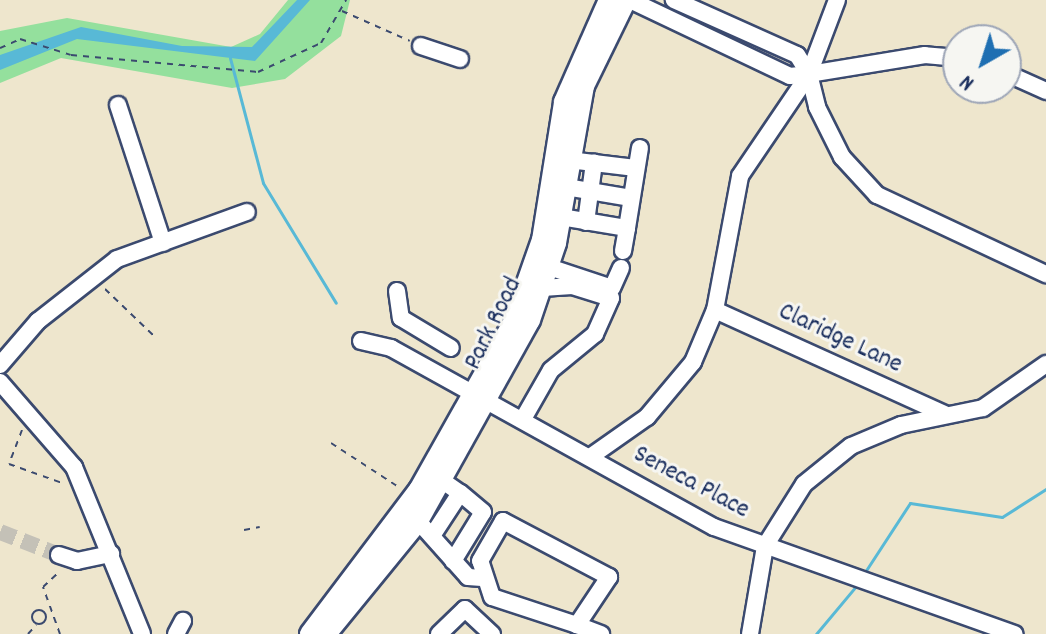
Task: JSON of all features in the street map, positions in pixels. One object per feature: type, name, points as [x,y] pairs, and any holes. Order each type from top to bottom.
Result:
[{"type":"main road","name":"Park Road","points":[[326,634],[425,528],[451,487],[480,396],[534,269],[561,111],[609,0]]},
{"type":"main road","name":"Park Road","points":[[310,634],[398,521],[480,396],[542,288],[561,217],[584,86],[628,0]]},
{"type":"street","points":[[628,0],[790,76],[913,56],[942,57]]},
{"type":"street","points":[[674,0],[797,55],[809,74],[827,130],[869,189],[1046,274]]},
{"type":"street","points":[[590,457],[647,417],[679,383],[715,310],[740,176],[809,74],[837,0]]},
{"type":"street","points":[[421,46],[460,59]]},
{"type":"street","points":[[1022,80],[1046,91]]},
{"type":"street","points":[[118,105],[163,243]]},
{"type":"street","points":[[549,267],[612,288],[622,259],[640,148]]},
{"type":"street","points":[[569,160],[636,168]]},
{"type":"street","points":[[586,222],[594,163]]},
{"type":"street","points":[[566,187],[631,198]]},
{"type":"street","points":[[0,365],[86,279],[163,243],[247,212]]},
{"type":"street","points":[[561,217],[627,228]]},
{"type":"street","points":[[523,419],[551,370],[595,334],[611,298],[572,286],[542,288]]},
{"type":"street","points":[[397,291],[401,318],[451,348]]},
{"type":"street","name":"Claridge Lane","points":[[715,310],[944,414]]},
{"type":"street","name":"Seneca Place","points":[[361,341],[378,342],[523,419],[714,527],[1015,634]]},
{"type":"street","points":[[750,634],[765,546],[785,507],[833,458],[871,437],[944,414],[997,402],[1046,364]]},
{"type":"street","points":[[0,382],[67,454],[142,634]]},
{"type":"street","points":[[451,487],[483,512],[453,561]]},
{"type":"street","points":[[577,625],[609,577],[508,520],[480,561],[482,578],[492,597],[601,634]]},
{"type":"street","points":[[425,528],[468,577],[482,578]]},
{"type":"street","points":[[61,558],[77,561],[111,554]]},
{"type":"street","points":[[439,634],[465,609],[492,634]]},
{"type":"path","points":[[0,48],[30,41],[61,52],[243,73],[295,60],[324,39],[346,0]]},
{"type":"path","points":[[341,11],[421,46]]},
{"type":"path","points":[[105,289],[108,299],[121,299],[155,337]]},
{"type":"path","points":[[24,426],[9,464],[65,484]]},
{"type":"path","points":[[331,443],[400,488]]},
{"type":"path","points":[[244,530],[260,527]]},
{"type":"path","points":[[60,634],[46,598],[44,583],[61,558]]},
{"type":"path","points":[[36,623],[32,615],[41,610],[46,598]]},
{"type":"path","points":[[28,634],[36,623],[45,618],[41,610]]},
{"type":"green space","points":[[288,0],[350,0],[341,36],[285,79],[232,88],[61,58],[0,83],[0,31],[67,18],[231,47],[260,34]]},
{"type":"water","points":[[297,0],[310,0],[255,61],[77,39],[0,70],[0,55],[81,27],[182,46],[252,47]]},
{"type":"waterway","points":[[230,58],[263,183],[336,303]]},
{"type":"waterway","points":[[863,575],[910,503],[1002,517],[1046,489]]},
{"type":"waterway","points":[[816,634],[857,585]]},
{"type":"tunnel","points":[[0,532],[59,555]]}]
